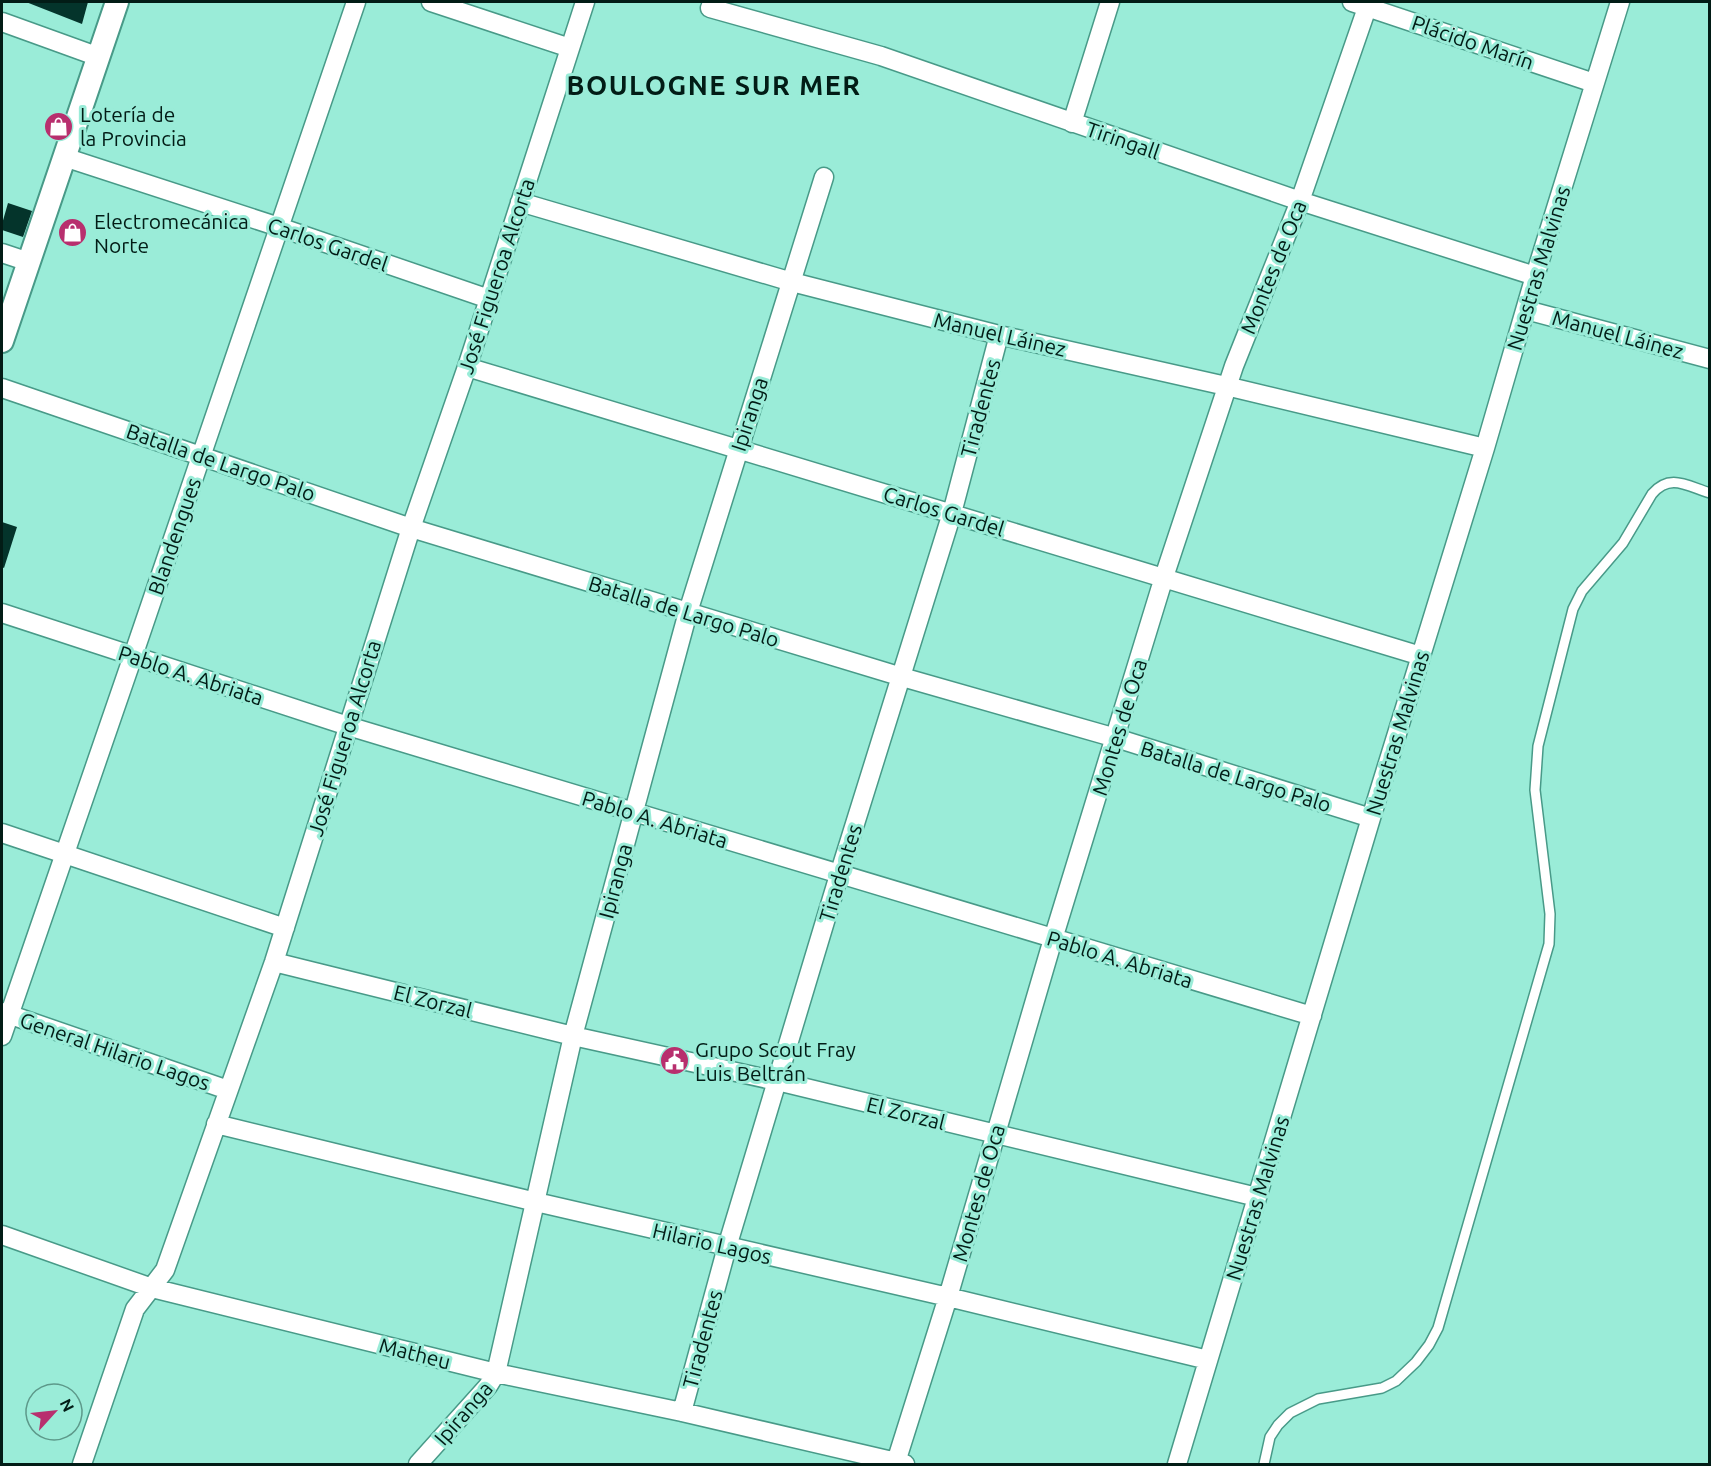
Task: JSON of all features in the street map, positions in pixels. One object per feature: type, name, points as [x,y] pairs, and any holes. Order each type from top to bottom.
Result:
[{"type":"street","points":[[2,341],[117,2]]},
{"type":"street","name":"Blandengues","points":[[2,1035],[5,1013],[65,854],[356,2]]},
{"type":"street","points":[[431,2],[570,48]]},
{"type":"street","name":"José Figueroa Alcorta","points":[[82,1464],[135,1309],[165,1270],[274,962],[411,528],[467,367],[585,2]]},
{"type":"street","points":[[1072,123],[1110,2]]},
{"type":"street","name":"Nuestras Malvinas","points":[[1177,1464],[1535,276],[1620,2]]},
{"type":"street","name":"Plácido Marín","points":[[1362,3],[1594,83]]},
{"type":"street","name":"Montes de Oca","points":[[901,1463],[1053,939],[1164,577],[1226,386],[1300,201],[1362,3]]},
{"type":"street","name":"Tiringall","points":[[710,8],[880,56],[1300,201],[1535,276]]},
{"type":"street","points":[[2,22],[99,57]]},
{"type":"street","name":"Carlos Gardel","points":[[64,157],[489,299]]},
{"type":"street","name":"Ipiranga","points":[[418,1464],[488,1386],[496,1372],[573,1036],[688,612],[824,177]]},
{"type":"street","name":"Manuel Láinez","points":[[520,202],[792,282],[999,335],[1485,448]]},
{"type":"street","points":[[2,253],[29,262]]},
{"type":"street","name":"Manuel Láinez","points":[[1526,309],[1710,359]]},
{"type":"street","name":"Tiradentes","points":[[682,1412],[727,1246],[952,513],[999,335]]},
{"type":"street","name":"Carlos Gardel","points":[[467,367],[1420,656]]},
{"type":"street","name":"Batalla de Largo Palo","points":[[2,388],[411,528],[902,677],[1116,738],[1371,818]]},
{"type":"street","name":"Pablo A. Abriata","points":[[2,613],[348,726],[1312,1016]]},
{"type":"street","points":[[2,833],[285,928]]},
{"type":"street","name":"El Zorzal","points":[[274,962],[573,1036],[777,1081],[1257,1197]]},
{"type":"street","name":"General Hilario Lagos","points":[[5,1013],[228,1090]]},
{"type":"street","name":"Hilario Lagos","points":[[216,1124],[536,1202],[948,1297],[1208,1360]]},
{"type":"street","name":"Matheu","points":[[2,1235],[152,1288],[496,1372],[901,1463]]},
{"type":"lane","points":[[1264,1464],[1270,1437],[1290,1413],[1318,1399],[1382,1388],[1396,1381],[1416,1362],[1429,1345],[1437,1328],[1547,956],[1550,914],[1535,790],[1535,770],[1538,746],[1573,609],[1582,591],[1623,543],[1658,487],[1667,482],[1675,482],[1710,493]]},
{"type":"building","points":[[26,2],[88,2],[82,24]]},
{"type":"building","points":[[8,203],[32,211],[23,237],[2,230]]},
{"type":"building","points":[[2,522],[17,527],[4,568],[2,567]]},
{"type":"place","name":"Lotería de la Provincia","points":[[59,126]]},
{"type":"place","name":"Electromecánica Norte","points":[[73,233]]},
{"type":"place","name":"Grupo Scout Fray Luis Beltrán","points":[[674,1061]]},
{"type":"district","name":"BOULOGNE SUR MER","points":[[714,85]]}]
